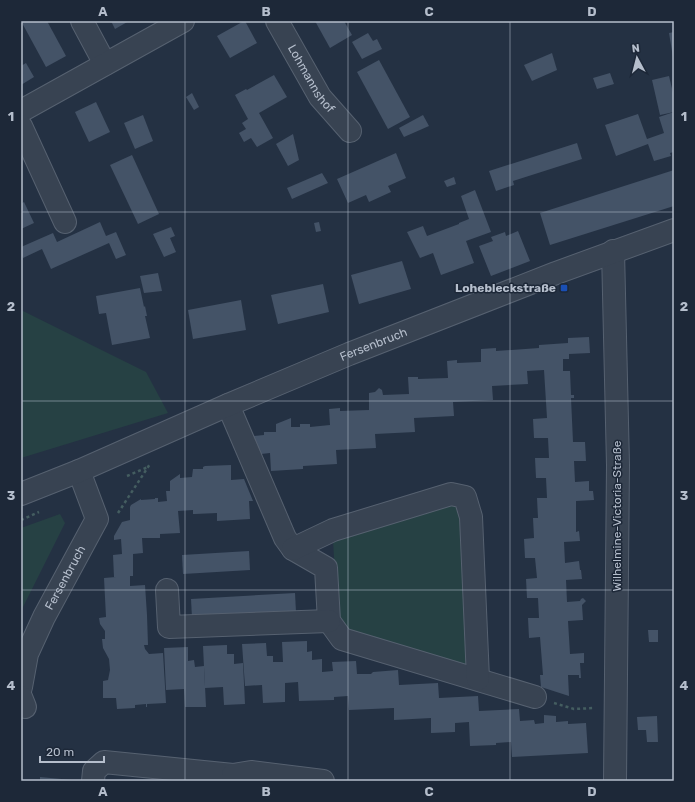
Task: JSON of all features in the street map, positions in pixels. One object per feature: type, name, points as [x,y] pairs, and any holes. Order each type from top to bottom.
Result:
[{"type":"street","points":[[82,21],[105,64]]},
{"type":"street","points":[[21,111],[183,21]]},
{"type":"street","name":"Lohmannshof","points":[[277,21],[320,97],[350,131]]},
{"type":"street","points":[[21,126],[65,222]]},
{"type":"street","name":"Fersenbruch","points":[[21,494],[79,471],[228,405],[349,354],[613,251],[674,230]]},
{"type":"street","name":"Wilhelmine-Victoria-Straße","points":[[613,251],[618,465],[615,781]]},
{"type":"street","points":[[228,405],[285,538],[293,550],[326,568],[329,621],[342,639],[535,697]]},
{"type":"street","name":"Fersenbruch","points":[[22,697],[27,654],[44,617],[97,519],[79,471]]},
{"type":"street","points":[[293,550],[333,530],[451,494],[465,497],[471,517],[478,679]]},
{"type":"street","points":[[167,590],[169,627],[329,621]]},
{"type":"street","points":[[93,781],[94,771],[104,762],[233,778],[251,772],[323,781]]},
{"type":"path","points":[[535,697],[574,709],[615,707]]},
{"type":"green space","points":[[21,310],[146,372],[168,413],[21,458]]},
{"type":"green space","points":[[452,499],[462,504],[472,654],[464,669],[348,634],[338,621],[333,541]]},
{"type":"green space","points":[[60,514],[65,523],[21,611],[21,528]]},
{"type":"building","points":[[21,21],[47,21],[66,56],[46,67]]},
{"type":"building","points":[[111,21],[129,21],[115,29]]},
{"type":"building","points":[[244,21],[257,43],[230,58],[217,36]]},
{"type":"building","points":[[315,21],[344,21],[352,35],[330,48]]},
{"type":"building","points":[[674,32],[674,57],[673,57],[669,33]]},
{"type":"building","points":[[368,33],[373,41],[377,39],[382,49],[362,59],[352,42]]},
{"type":"building","points":[[552,53],[557,70],[532,81],[524,65]]},
{"type":"building","points":[[379,60],[410,117],[388,129],[357,72]]},
{"type":"building","points":[[26,63],[34,77],[21,85],[21,66]]},
{"type":"building","points":[[610,73],[614,84],[597,89],[593,78]]},
{"type":"building","points":[[274,75],[287,97],[259,113],[273,138],[257,147],[251,138],[244,142],[239,133],[246,129],[242,123],[248,119],[235,95]]},
{"type":"building","points":[[669,76],[674,97],[674,112],[660,115],[652,80]]},
{"type":"building","points":[[192,93],[199,107],[194,110],[186,97]]},
{"type":"building","points":[[96,102],[110,132],[89,142],[75,112]]},
{"type":"building","points":[[674,112],[674,152],[670,153],[671,156],[654,161],[648,144],[616,156],[605,125],[638,114],[647,139],[664,133],[659,117]]},
{"type":"building","points":[[143,115],[153,141],[135,149],[124,123]]},
{"type":"building","points":[[423,115],[429,126],[404,137],[399,128]]},
{"type":"building","points":[[293,134],[299,160],[288,166],[276,144]]},
{"type":"building","points":[[577,143],[582,159],[513,181],[514,185],[496,191],[489,171]]},
{"type":"building","points":[[396,153],[406,178],[388,186],[391,192],[369,202],[366,195],[348,203],[337,179]]},
{"type":"building","points":[[132,155],[159,214],[138,224],[110,165]]},
{"type":"building","points":[[674,170],[674,206],[550,245],[540,213]]},
{"type":"building","points":[[322,173],[328,183],[292,199],[287,188]]},
{"type":"building","points":[[454,177],[456,184],[447,187],[444,181]]},
{"type":"building","points":[[475,190],[491,232],[466,241],[474,263],[441,275],[433,253],[420,258],[407,232],[423,226],[427,236],[469,219],[461,196]]},
{"type":"building","points":[[24,202],[34,223],[21,229],[21,204]]},
{"type":"building","points":[[100,222],[106,236],[116,232],[126,255],[116,259],[109,243],[51,269],[42,249],[23,258],[21,254],[21,247],[53,233],[57,242]]},
{"type":"building","points":[[319,222],[321,231],[316,232],[314,223]]},
{"type":"building","points":[[171,227],[175,236],[170,238],[176,252],[164,257],[153,234]]},
{"type":"building","points":[[518,231],[530,261],[491,276],[479,246],[493,241],[491,237],[505,232],[506,236]]},
{"type":"building","points":[[402,261],[411,289],[359,304],[351,275]]},
{"type":"building","points":[[158,273],[162,291],[144,293],[140,276]]},
{"type":"building","points":[[323,284],[329,312],[278,324],[271,295]]},
{"type":"building","points":[[140,288],[147,316],[145,316],[150,338],[112,345],[106,313],[99,314],[96,296]]},
{"type":"building","points":[[241,300],[246,330],[193,339],[188,310]]},
{"type":"building","points":[[589,337],[590,353],[569,354],[569,359],[563,359],[563,371],[570,371],[571,395],[574,395],[574,398],[571,398],[573,442],[585,442],[586,461],[574,461],[575,482],[589,481],[589,491],[593,491],[594,500],[576,501],[576,532],[579,531],[580,541],[564,542],[565,563],[579,561],[582,579],[566,580],[567,602],[580,601],[583,598],[586,601],[582,605],[583,620],[568,621],[570,654],[584,653],[584,663],[580,663],[581,678],[579,678],[579,675],[568,675],[569,696],[541,687],[540,675],[543,675],[540,637],[529,638],[528,618],[539,618],[538,598],[527,598],[526,579],[537,578],[535,558],[525,558],[524,539],[534,538],[533,518],[538,518],[537,498],[547,498],[546,478],[536,478],[535,458],[549,458],[548,438],[534,438],[533,419],[547,418],[544,370],[527,371],[528,384],[492,386],[493,400],[453,402],[454,416],[414,418],[415,432],[375,434],[376,448],[336,450],[337,464],[303,466],[303,469],[271,471],[270,453],[261,454],[253,436],[264,435],[264,432],[276,432],[276,424],[291,418],[291,427],[300,427],[300,424],[310,424],[310,427],[330,425],[329,409],[340,408],[340,411],[369,410],[369,393],[375,392],[379,388],[382,390],[383,395],[409,394],[408,377],[418,377],[418,379],[448,378],[447,361],[457,360],[457,363],[481,362],[481,349],[496,348],[496,351],[539,348],[539,345],[568,343],[568,338]]},
{"type":"building","points":[[231,465],[231,480],[244,479],[253,501],[249,501],[250,519],[217,521],[217,513],[193,514],[193,510],[178,511],[180,533],[160,534],[160,538],[142,538],[143,553],[133,554],[133,576],[130,576],[130,586],[145,585],[148,645],[144,645],[149,654],[163,653],[166,703],[147,704],[147,707],[146,704],[135,705],[135,708],[117,709],[116,698],[103,698],[103,681],[108,680],[110,670],[109,659],[103,648],[102,639],[105,639],[105,631],[100,624],[99,618],[106,617],[104,578],[116,577],[114,577],[113,555],[122,554],[121,539],[114,540],[114,536],[122,522],[130,520],[131,505],[141,499],[158,498],[158,502],[167,501],[166,491],[170,491],[170,481],[180,474],[180,478],[192,477],[193,469],[203,469],[205,466]]},
{"type":"building","points":[[249,551],[250,570],[183,574],[182,555]]},
{"type":"building","points":[[295,593],[296,612],[192,618],[191,599]]},
{"type":"building","points":[[648,630],[658,630],[658,642],[649,642]]},
{"type":"building","points":[[307,641],[307,652],[312,651],[312,660],[322,659],[322,672],[333,671],[332,662],[356,661],[357,674],[371,674],[373,672],[398,670],[399,685],[438,683],[439,698],[478,696],[479,711],[519,709],[520,721],[534,720],[535,724],[544,723],[544,715],[556,716],[556,722],[568,721],[568,724],[586,723],[588,753],[512,757],[511,742],[496,743],[496,745],[470,746],[469,722],[455,723],[455,732],[431,733],[431,718],[394,720],[394,708],[349,710],[348,696],[334,697],[334,700],[299,701],[298,682],[285,683],[285,702],[263,703],[262,685],[245,686],[242,644],[266,643],[267,656],[273,656],[273,662],[283,662],[282,642]]},
{"type":"building","points":[[227,645],[227,654],[234,654],[234,664],[243,663],[245,704],[224,705],[223,687],[205,688],[203,646]]},
{"type":"building","points":[[188,647],[188,661],[194,660],[195,667],[204,666],[206,707],[185,707],[184,689],[166,690],[164,648]]},
{"type":"building","points":[[657,716],[658,742],[647,742],[646,730],[638,730],[637,717]]},
{"type":"building","points":[[40,777],[72,780],[72,781],[40,781]]},
{"type":"place","name":"Lohebleckstraße","points":[[564,288]]}]
